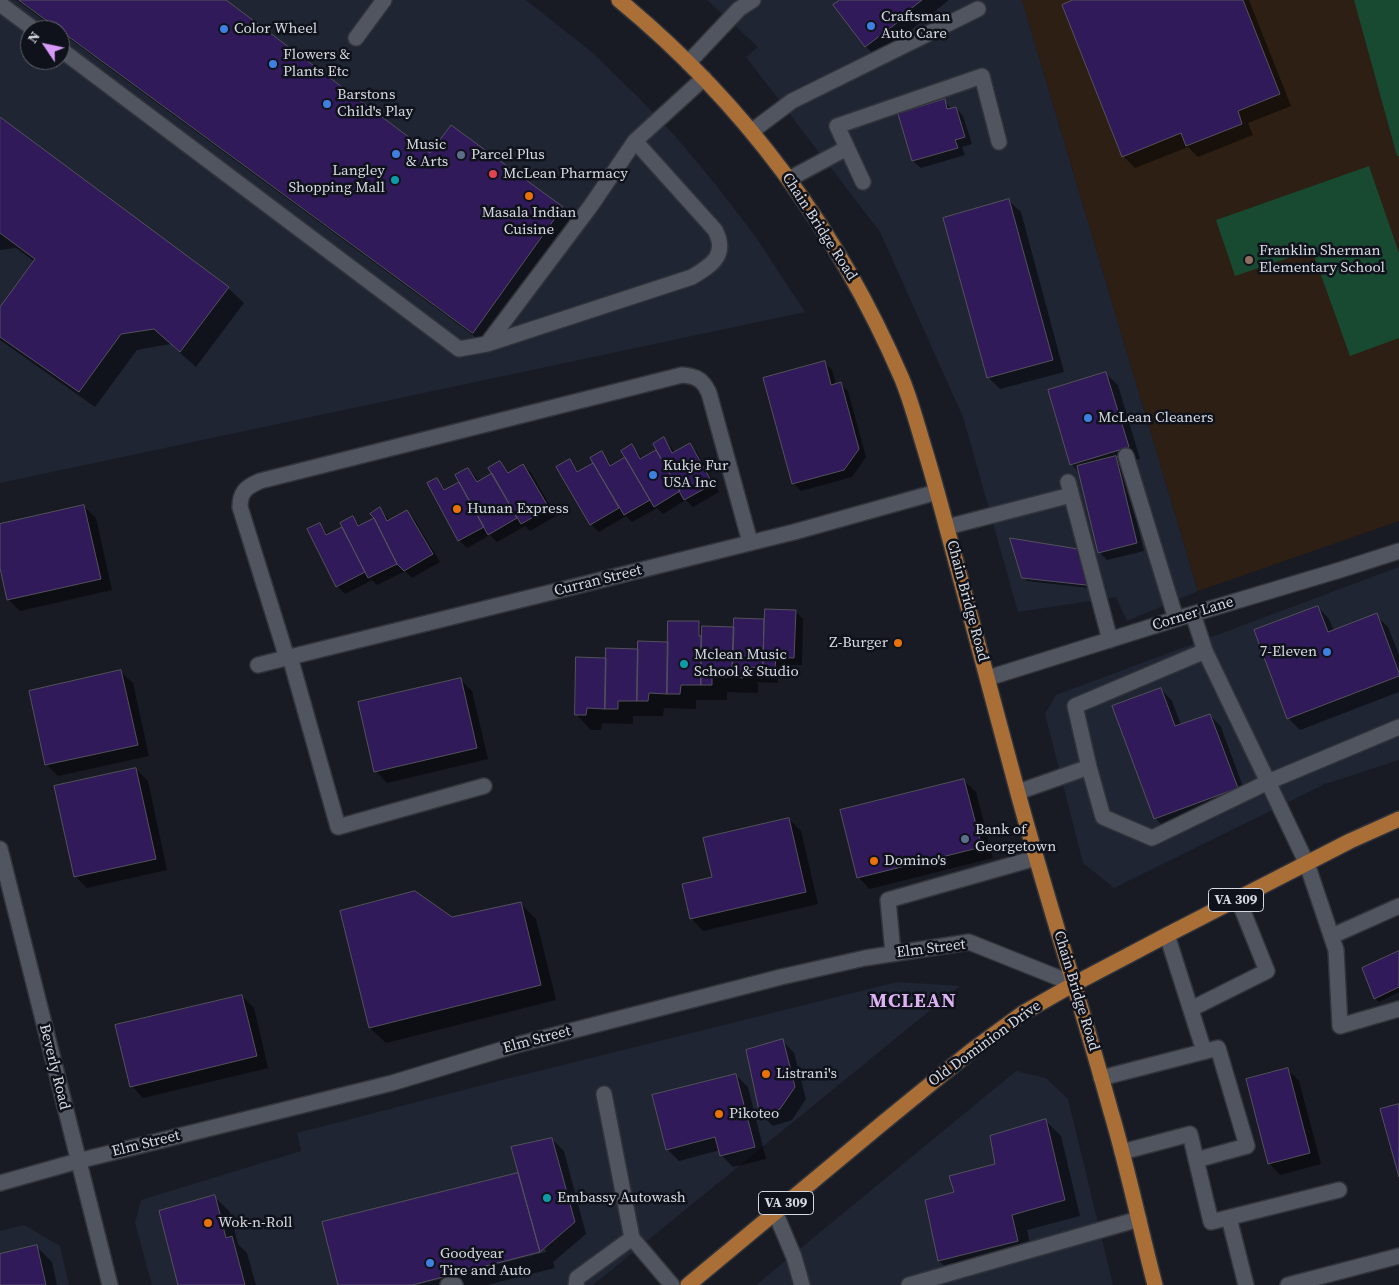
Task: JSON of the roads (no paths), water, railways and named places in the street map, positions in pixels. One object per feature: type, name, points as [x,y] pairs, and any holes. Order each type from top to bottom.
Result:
[{"type":"main road","name":"Chain Bridge Road","points":[[619,0],[659,34],[704,78],[752,131],[789,179],[812,212],[854,281],[902,381],[913,410],[947,526],[1036,858],[1122,1152],[1155,1285]]},
{"type":"main road","name":"Old Dominion Drive","points":[[688,1285],[971,1051],[1023,1013],[1074,984],[1350,841],[1399,819]]},
{"type":"street","points":[[356,38],[384,0]]},
{"type":"street","points":[[688,62],[739,9],[753,0]]},
{"type":"street","points":[[0,4],[21,20]]},
{"type":"street","points":[[752,131],[792,101],[978,9]]},
{"type":"street","points":[[70,57],[459,349],[487,344],[692,278],[714,262],[720,249],[720,243],[715,230],[635,141]]},
{"type":"street","points":[[863,182],[836,126],[982,76],[999,142]]},
{"type":"street","points":[[487,344],[590,207],[635,141],[704,78]]},
{"type":"street","points":[[789,179],[847,148]]},
{"type":"street","points":[[484,786],[338,827],[288,657],[240,508],[240,498],[249,486],[260,481],[415,441],[682,375],[692,376],[706,385],[709,393],[750,542]]},
{"type":"street","points":[[1126,456],[1176,619]]},
{"type":"street","points":[[947,526],[1070,489],[1110,640]]},
{"type":"street","name":"Curran Street","points":[[258,665],[794,532],[937,492]]},
{"type":"street","name":"Corner Lane","points":[[988,678],[1399,551]]},
{"type":"street","points":[[1193,614],[1205,652],[1307,864],[1336,950],[1340,1026],[1399,1009]]},
{"type":"street","points":[[1205,652],[1075,706],[1103,817],[1152,838],[1268,782],[1399,727]]},
{"type":"street","points":[[1018,792],[1089,767]]},
{"type":"street","name":"Beverly Road","points":[[0,849],[110,1285]]},
{"type":"street","points":[[893,953],[888,900],[1036,858]]},
{"type":"street","points":[[1191,1009],[1267,971],[1238,899]]},
{"type":"street","points":[[1332,936],[1399,906]]},
{"type":"street","points":[[1168,935],[1204,1052]]},
{"type":"street","name":"Elm Street","points":[[0,1183],[78,1161],[392,1083],[520,1044],[814,969],[893,953],[969,942],[1074,984]]},
{"type":"street","points":[[1101,1078],[1218,1048],[1247,1146],[1196,1160]]},
{"type":"street","points":[[604,1094],[632,1238],[672,1285]]},
{"type":"street","points":[[1122,1152],[1190,1134],[1211,1222],[1339,1190]]},
{"type":"street","points":[[776,1212],[794,1257],[802,1285]]},
{"type":"street","points":[[1229,1218],[1246,1285]]},
{"type":"street","points":[[909,1285],[1139,1219]]},
{"type":"street","points":[[576,1285],[577,1278],[632,1238]]},
{"type":"street","points":[[1288,1285],[1333,1279],[1399,1256]]},
{"type":"street","points":[[448,1285],[451,1283],[455,1285]]},
{"type":"place","name":"Craftsman Auto Care","points":[[871,26]]},
{"type":"place","name":"Color Wheel","points":[[224,29]]},
{"type":"place","name":"Flowers & Plants Etc","points":[[273,64]]},
{"type":"place","name":"Barstons Child's Play","points":[[327,104]]},
{"type":"place","name":"Music & Arts","points":[[396,154]]},
{"type":"place","name":"Parcel Plus","points":[[461,155]]},
{"type":"place","name":"McLean Pharmacy","points":[[493,174]]},
{"type":"place","name":"Langley Shopping Mall","points":[[395,180]]},
{"type":"place","name":"Masala Indian Cuisine","points":[[529,196]]},
{"type":"place","name":"Franklin Sherman Elementary School","points":[[1249,260]]},
{"type":"place","name":"McLean Cleaners","points":[[1088,418]]},
{"type":"place","name":"Kukje Fur USA Inc","points":[[653,475]]},
{"type":"place","name":"Hunan Express","points":[[457,509]]},
{"type":"place","name":"Z-Burger","points":[[898,643]]},
{"type":"place","name":"7-Eleven","points":[[1327,652]]},
{"type":"place","name":"Mclean Music School & Studio","points":[[684,664]]},
{"type":"place","name":"Bank of Georgetown","points":[[965,839]]},
{"type":"place","name":"Domino's","points":[[874,861]]},
{"type":"place","name":"Listrani's","points":[[766,1074]]},
{"type":"place","name":"Pikoteo","points":[[719,1114]]},
{"type":"place","name":"Embassy Autowash","points":[[547,1198]]},
{"type":"place","name":"Wok-n-Roll","points":[[208,1223]]},
{"type":"place","name":"Goodyear Tire and Auto","points":[[430,1263]]},
{"type":"district","name":"MCLEAN","points":[[913,1002]]}]
